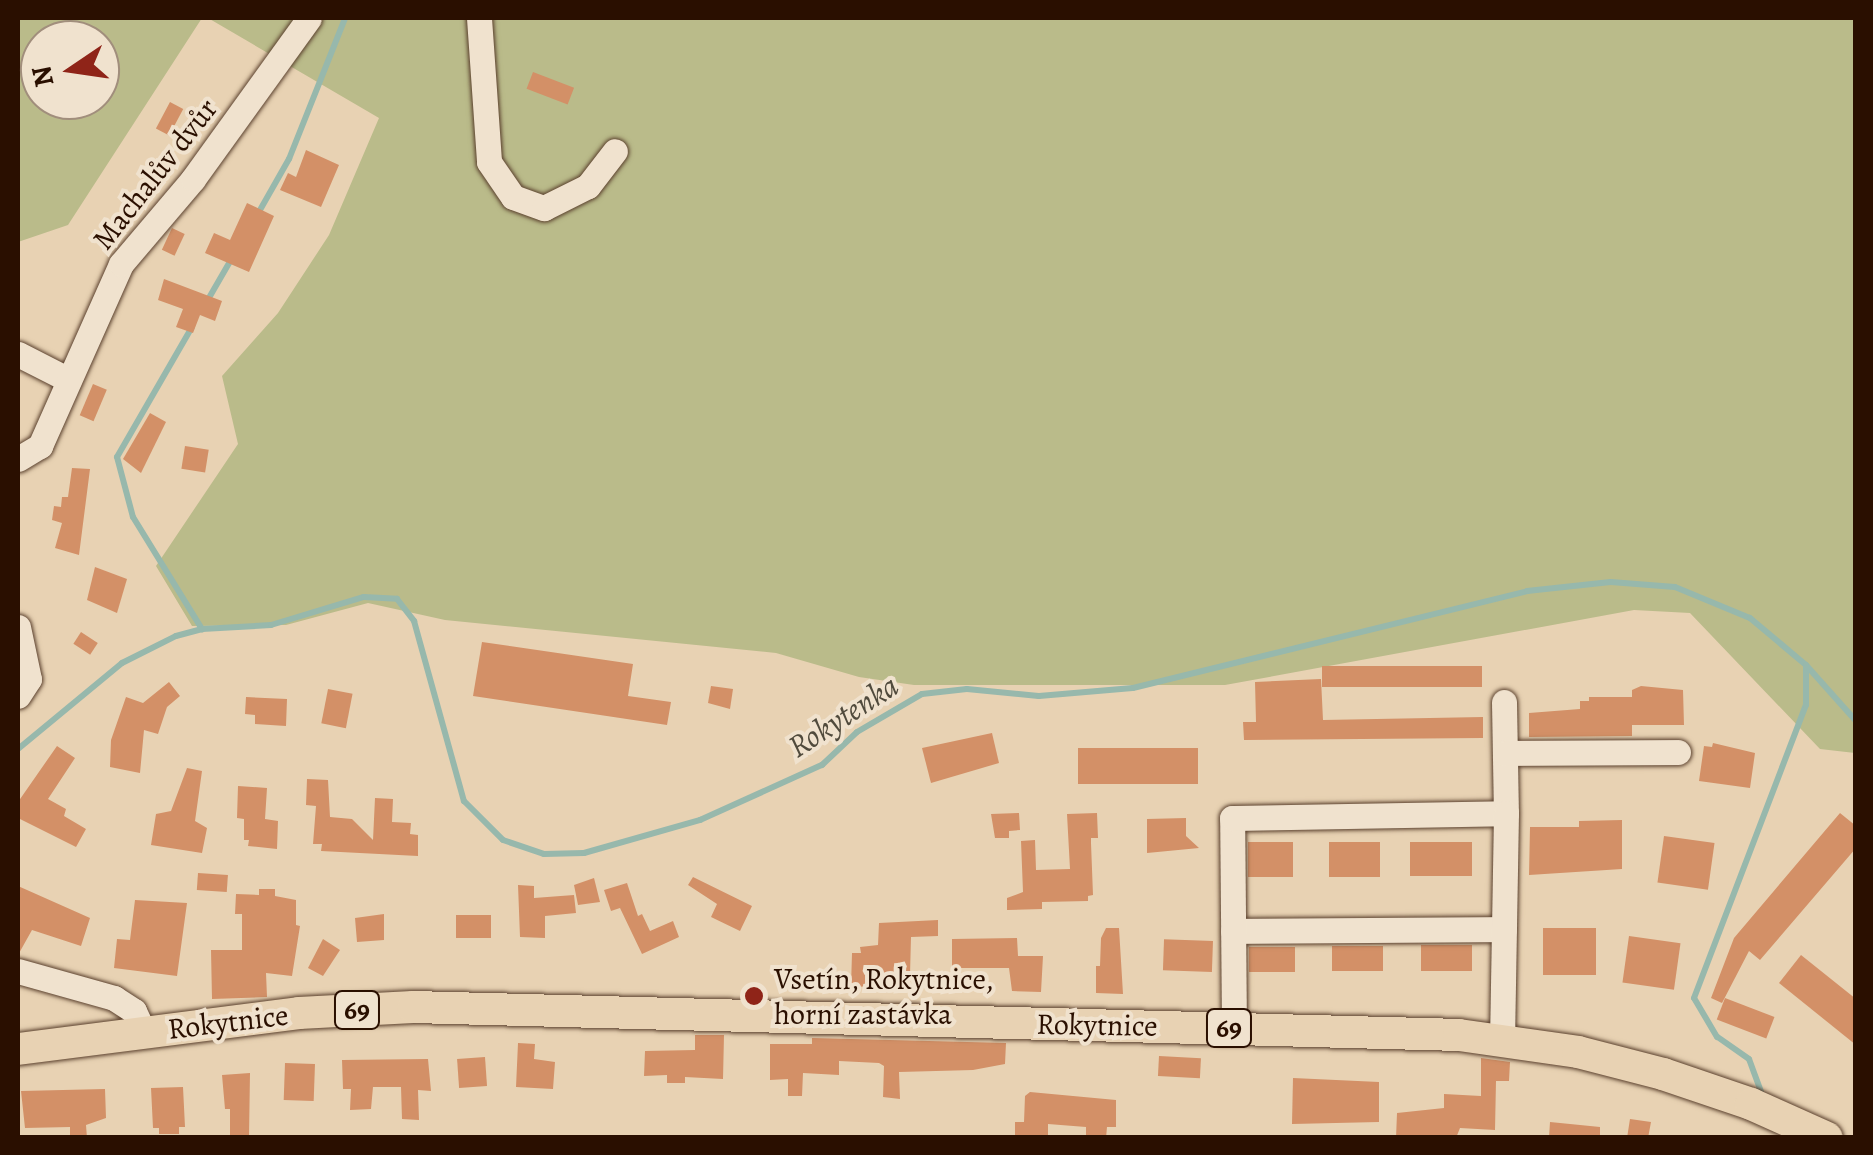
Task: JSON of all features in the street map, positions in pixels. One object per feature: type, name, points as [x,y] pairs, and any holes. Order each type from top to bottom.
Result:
[{"type":"main road","name":"Rokytnice","points":[[18,1049],[299,1013],[413,1008],[1234,1028],[1502,1039],[1618,1062],[1751,1104],[1807,1130]]},
{"type":"street","name":"Machalův dvůr","points":[[18,460],[40,446],[122,264],[193,180],[309,18]]},
{"type":"street","points":[[480,18],[489,162],[513,197],[544,208],[588,186],[615,151]]},
{"type":"street","points":[[18,354],[69,380]]},
{"type":"street","points":[[18,627],[29,679],[18,696]]},
{"type":"street","points":[[1502,1039],[1504,702]]},
{"type":"street","points":[[1505,753],[1678,752]]},
{"type":"street","points":[[1234,1028],[1232,818],[1506,813]]},
{"type":"street","points":[[1232,931],[1504,929]]},
{"type":"street","points":[[18,972],[114,998],[134,1012],[144,1032]]},
{"type":"green space","points":[[18,18],[202,18],[68,225],[18,242]]},
{"type":"green space","points":[[208,18],[1855,18],[1855,753],[1820,749],[1690,613],[1634,610],[1225,685],[914,685],[859,677],[776,653],[445,620],[368,603],[286,625],[192,626],[156,566],[238,444],[222,376],[278,313],[329,235],[379,118]]},
{"type":"building","points":[[533,72],[574,88],[568,105],[527,89]]},
{"type":"building","points":[[170,102],[183,109],[169,136],[156,128]]},
{"type":"building","points":[[306,150],[339,165],[321,207],[280,190],[288,173],[296,177]]},
{"type":"building","points":[[247,203],[274,216],[249,272],[205,253],[214,233],[230,240]]},
{"type":"building","points":[[172,228],[185,234],[175,256],[162,250]]},
{"type":"building","points":[[164,279],[222,301],[215,321],[200,315],[193,333],[176,327],[183,309],[158,300]]},
{"type":"building","points":[[93,384],[107,390],[94,421],[80,415]]},
{"type":"building","points":[[150,413],[166,422],[141,473],[123,459]]},
{"type":"building","points":[[185,446],[209,450],[205,472],[181,469]]},
{"type":"building","points":[[72,468],[90,469],[79,555],[55,548],[62,523],[52,520],[54,506],[61,507],[62,497],[68,497]]},
{"type":"building","points":[[95,567],[127,579],[117,613],[87,600]]},
{"type":"building","points":[[81,632],[98,643],[90,655],[73,644]]},
{"type":"building","points":[[482,642],[633,664],[628,696],[671,702],[667,725],[473,696]]},
{"type":"building","points":[[1322,666],[1482,666],[1482,687],[1322,687]]},
{"type":"building","points":[[1321,679],[1323,720],[1483,717],[1483,738],[1244,740],[1243,722],[1256,722],[1255,682]]},
{"type":"building","points":[[169,682],[180,696],[167,707],[158,734],[144,730],[140,773],[110,767],[111,740],[126,697],[143,703]]},
{"type":"building","points":[[711,686],[733,689],[730,709],[708,703]]},
{"type":"building","points":[[1641,686],[1683,690],[1684,725],[1632,725],[1632,736],[1529,737],[1529,713],[1580,709],[1580,701],[1589,701],[1589,697],[1632,697],[1632,690]]},
{"type":"building","points":[[328,689],[353,694],[346,728],[321,723]]},
{"type":"building","points":[[246,697],[287,699],[286,726],[255,724],[255,715],[245,714]]},
{"type":"building","points":[[992,733],[999,763],[931,783],[922,748]]},
{"type":"building","points":[[1713,743],[1755,753],[1750,788],[1699,781],[1704,746],[1712,747]]},
{"type":"building","points":[[57,746],[75,758],[48,799],[66,809],[64,816],[86,829],[76,847],[18,818],[18,802]]},
{"type":"building","points":[[1078,748],[1198,748],[1198,784],[1078,784]]},
{"type":"building","points":[[187,768],[202,771],[195,821],[207,828],[202,853],[151,845],[156,814],[171,811]]},
{"type":"building","points":[[307,779],[328,780],[330,817],[352,819],[373,840],[375,798],[393,799],[392,822],[411,823],[410,834],[418,835],[418,856],[321,851],[322,844],[313,844],[316,806],[306,805]]},
{"type":"building","points":[[238,786],[267,788],[265,819],[278,821],[277,849],[248,846],[249,840],[244,840],[244,819],[237,818]]},
{"type":"building","points":[[1019,813],[1020,830],[1009,831],[1009,838],[995,838],[991,814]]},
{"type":"building","points":[[1097,813],[1098,838],[1091,838],[1093,895],[1088,896],[1088,901],[1042,902],[1042,909],[1007,910],[1007,898],[1023,892],[1021,841],[1035,840],[1036,870],[1070,869],[1067,814]]},
{"type":"building","points":[[1840,813],[1856,826],[1856,848],[1760,960],[1749,951],[1722,1003],[1711,998],[1734,938]]},
{"type":"building","points":[[1186,818],[1186,836],[1199,848],[1147,853],[1147,819]]},
{"type":"building","points":[[1622,820],[1622,869],[1529,875],[1530,827],[1579,827],[1579,821]]},
{"type":"building","points":[[1664,836],[1715,843],[1708,890],[1657,883]]},
{"type":"building","points":[[1248,842],[1293,842],[1293,877],[1248,877]]},
{"type":"building","points":[[1329,842],[1380,842],[1380,877],[1329,877]]},
{"type":"building","points":[[1410,842],[1472,842],[1472,876],[1410,876]]},
{"type":"building","points":[[198,873],[228,875],[227,892],[197,890]]},
{"type":"building","points":[[693,877],[752,906],[740,931],[711,917],[717,904],[688,885]]},
{"type":"building","points":[[594,878],[600,902],[578,905],[574,885]]},
{"type":"building","points":[[627,883],[638,916],[642,914],[650,931],[673,921],[679,937],[642,954],[620,908],[611,911],[604,890]]},
{"type":"building","points":[[518,885],[534,886],[534,898],[574,895],[576,913],[545,916],[545,938],[520,937]]},
{"type":"building","points":[[18,886],[90,918],[81,946],[32,930],[18,955]]},
{"type":"building","points":[[259,889],[275,889],[275,896],[296,900],[296,925],[300,926],[292,976],[266,973],[267,997],[212,999],[211,950],[242,950],[242,914],[235,914],[236,894],[259,895]]},
{"type":"building","points":[[135,900],[187,903],[177,976],[114,968],[117,939],[130,940]]},
{"type":"building","points":[[384,914],[384,940],[357,942],[355,918]]},
{"type":"building","points":[[456,915],[491,915],[491,938],[456,938]]},
{"type":"building","points":[[938,920],[938,936],[911,937],[910,975],[904,975],[904,985],[851,987],[852,953],[861,953],[860,947],[878,945],[879,923]]},
{"type":"building","points":[[1106,928],[1119,928],[1123,994],[1096,993],[1096,966],[1100,966],[1101,938]]},
{"type":"building","points":[[1543,928],[1596,928],[1596,975],[1543,975]]},
{"type":"building","points":[[1629,936],[1680,943],[1674,990],[1622,983]]},
{"type":"building","points":[[1017,938],[1018,956],[1043,956],[1041,992],[1012,991],[1009,968],[952,968],[952,939]]},
{"type":"building","points":[[323,939],[340,950],[323,976],[308,968]]},
{"type":"building","points":[[1164,939],[1213,941],[1212,972],[1163,970]]},
{"type":"building","points":[[1421,945],[1472,945],[1472,971],[1421,971]]},
{"type":"building","points":[[1332,946],[1383,946],[1383,971],[1332,971]]},
{"type":"building","points":[[1249,947],[1295,947],[1295,972],[1249,972]]},
{"type":"building","points":[[1801,955],[1856,999],[1856,1045],[1779,983]]},
{"type":"building","points":[[1725,998],[1774,1017],[1766,1038],[1717,1019]]},
{"type":"building","points":[[695,1035],[724,1035],[723,1079],[685,1077],[685,1083],[667,1083],[667,1075],[644,1076],[645,1051],[695,1050]]},
{"type":"building","points":[[812,1038],[1006,1043],[1005,1064],[973,1070],[899,1072],[900,1099],[883,1097],[884,1066],[839,1061],[839,1075],[803,1073],[802,1096],[788,1096],[788,1079],[770,1080],[770,1044],[812,1044]]},
{"type":"building","points":[[518,1043],[535,1044],[534,1059],[555,1062],[553,1089],[516,1087]]},
{"type":"building","points":[[1159,1056],[1201,1058],[1200,1078],[1158,1076]]},
{"type":"building","points":[[485,1057],[487,1086],[459,1088],[457,1059]]},
{"type":"building","points":[[1481,1058],[1510,1062],[1509,1081],[1496,1081],[1495,1130],[1460,1128],[1456,1138],[1396,1138],[1397,1113],[1444,1108],[1444,1094],[1481,1096]]},
{"type":"building","points":[[428,1059],[431,1091],[418,1090],[419,1120],[402,1119],[401,1087],[373,1087],[371,1109],[350,1110],[351,1089],[343,1089],[342,1060]]},
{"type":"building","points":[[285,1063],[315,1064],[314,1101],[284,1100]]},
{"type":"building","points":[[250,1073],[249,1138],[230,1138],[230,1109],[225,1109],[222,1075]]},
{"type":"building","points":[[1293,1078],[1379,1082],[1379,1122],[1292,1124]]},
{"type":"building","points":[[183,1087],[185,1127],[179,1127],[179,1134],[159,1134],[159,1128],[153,1128],[151,1088]]},
{"type":"building","points":[[105,1089],[106,1118],[86,1125],[87,1138],[70,1138],[70,1127],[25,1128],[21,1091]]},
{"type":"building","points":[[1030,1092],[1116,1100],[1116,1127],[1107,1127],[1106,1138],[1086,1138],[1086,1127],[1048,1124],[1048,1138],[1015,1138],[1015,1122],[1024,1122],[1025,1096]]},
{"type":"building","points":[[1630,1119],[1651,1122],[1648,1138],[1627,1138]]},
{"type":"building","points":[[1550,1122],[1600,1127],[1600,1138],[1549,1138]]},
{"type":"waterway","points":[[256,217],[289,159],[345,18]]},
{"type":"waterway","points":[[206,303],[232,258]]},
{"type":"waterway","points":[[192,327],[117,457],[133,517],[202,629]]},
{"type":"waterway","name":"Rokytenka","points":[[18,749],[122,663],[176,636],[202,629],[271,625],[364,597],[397,599],[414,621],[464,801],[503,840],[544,854],[584,853],[700,820],[822,765],[857,732],[922,694],[967,689],[1039,696],[1133,688],[1527,591],[1611,582],[1675,587],[1750,618],[1806,665],[1856,721]]},
{"type":"waterway","points":[[1763,1097],[1749,1059],[1717,1037],[1694,998],[1806,705],[1806,666]]},
{"type":"place","name":"Vsetín, Rokytnice, horní zastávka","points":[[754,996]]}]
